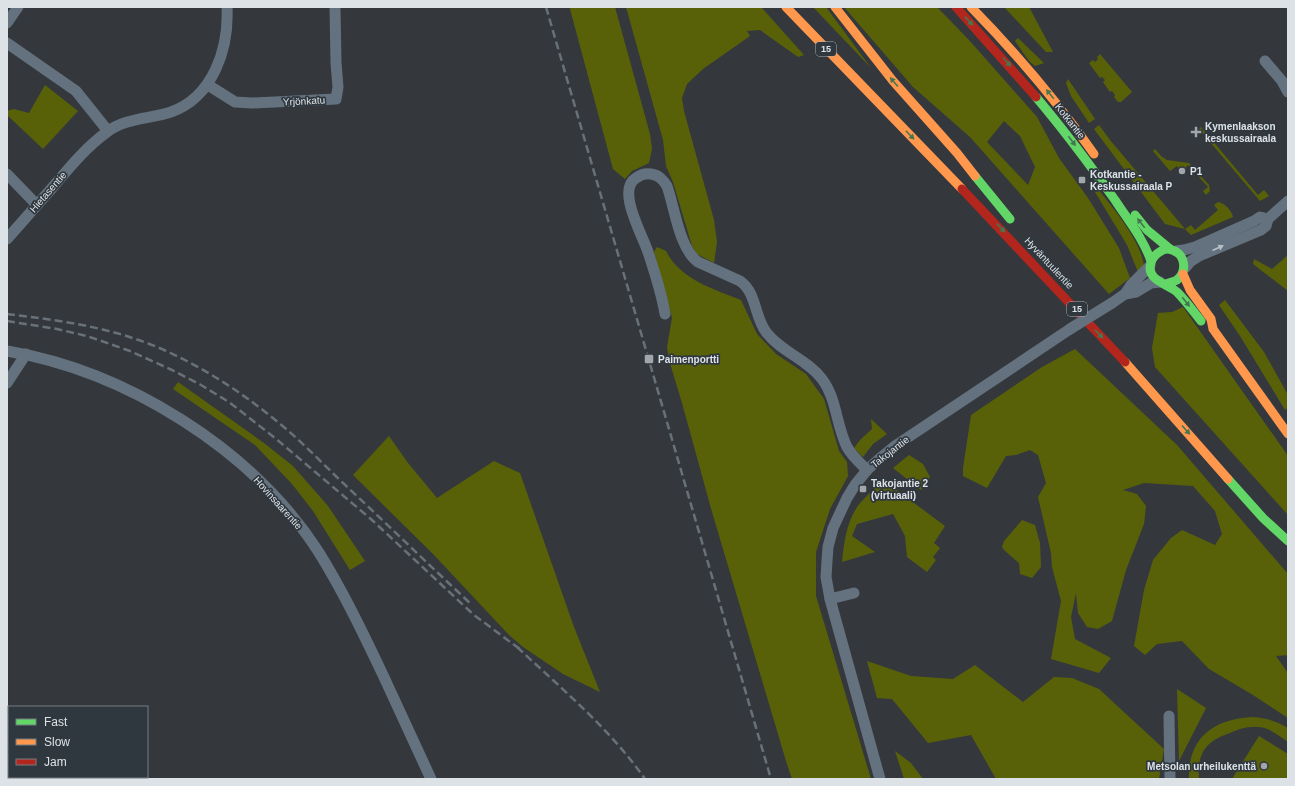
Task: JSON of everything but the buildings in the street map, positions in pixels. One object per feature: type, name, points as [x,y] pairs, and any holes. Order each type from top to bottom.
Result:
[{"type":"main road","points":[[783,7],[799,21]]},
{"type":"main road","name":"Hyväntuulentie","points":[[786,7],[1033,262],[1138,376],[1264,518],[1288,541]]},
{"type":"main road","points":[[835,7],[893,81],[957,153],[1012,222],[936,143]]},
{"type":"main road","name":"Kotkantie","points":[[956,7],[1018,75],[1072,141],[1149,252],[1150,264]]},
{"type":"main road","name":"Kotkantie","points":[[972,7],[1029,68],[1057,102],[1147,230],[1173,250]]},
{"type":"main road","points":[[1213,329],[1204,325],[1174,289],[1154,277],[1150,264],[1156,254],[1161,250],[1173,250],[1181,256],[1184,261],[1184,271],[1190,290],[1212,319],[1213,329],[1288,434]]},
{"type":"main road","points":[[1163,283],[1174,282],[1184,271]]},
{"type":"main road","name":"15","points":[[1090,305],[1105,322]]},
{"type":"main road","points":[[1280,521],[1288,532]]},
{"type":"street","points":[[7,23],[18,7]]},
{"type":"street","points":[[208,85],[221,56],[225,40],[227,7]]},
{"type":"street","name":"Yrjönkatu","points":[[208,85],[235,102],[252,103],[336,99],[338,88],[335,7]]},
{"type":"street","points":[[7,43],[76,91],[108,131]]},
{"type":"street","points":[[1265,61],[1278,76],[1288,92]]},
{"type":"street","name":"Hietasentie","points":[[7,238],[90,146],[108,131],[116,126],[130,121],[170,112],[186,105],[200,94],[208,85]]},
{"type":"street","points":[[7,174],[38,205]]},
{"type":"street","points":[[665,314],[648,252],[637,228],[629,195],[631,184],[634,179],[641,175],[656,175],[663,180],[667,186],[684,244],[692,258],[740,281],[745,285],[752,295],[765,331],[780,346],[808,365],[822,379],[831,394],[848,447],[852,454],[867,470]]},
{"type":"street","points":[[1184,271],[1191,261],[1199,256],[1261,230],[1266,226],[1268,218],[1288,201]]},
{"type":"street","points":[[1173,250],[1184,250],[1195,247],[1260,217],[1268,218]]},
{"type":"street","name":"Takojantie","points":[[880,779],[830,599],[826,577],[828,546],[840,512],[855,485],[867,470],[895,446],[1125,294],[1150,264]]},
{"type":"street","name":"Takojantie","points":[[1125,294],[1136,292],[1151,283],[1163,283]]},
{"type":"street","name":"Hovinsaarentie","points":[[7,351],[26,354],[71,368],[118,385],[158,405],[225,451],[276,498],[294,519],[316,549],[337,582],[355,615],[431,779]]},
{"type":"street","points":[[7,383],[26,354]]},
{"type":"street","points":[[830,599],[854,593]]},
{"type":"street","points":[[1169,716],[1170,779]]},
{"type":"green space","points":[[570,7],[615,7],[650,134],[652,149],[649,163],[632,171],[625,179],[613,169]]},
{"type":"green space","points":[[626,7],[761,7],[804,55],[798,57],[760,30],[747,31],[750,36],[703,69],[687,84],[682,98],[684,111],[714,220],[717,242],[714,263],[697,254],[692,246],[673,182],[666,166],[663,140]]},
{"type":"green space","points":[[813,7],[826,7],[871,68]]},
{"type":"green space","points":[[844,7],[937,7],[969,40],[1037,117],[1059,158],[1088,198],[1119,248],[1130,278],[1109,294],[970,137],[913,87]],"holes":[[[1004,121],[1020,136],[1035,167],[1028,185],[987,142]]]},
{"type":"green space","points":[[996,7],[1029,7],[1053,52],[1046,52],[1005,8]]},
{"type":"green space","points":[[1018,38],[1044,63],[1035,66],[1029,61],[1015,41]]},
{"type":"green space","points":[[1100,54],[1132,92],[1121,102],[1118,102],[1112,91],[1110,92],[1103,82],[1105,80],[1102,77],[1100,78],[1089,63],[1093,60],[1095,62]]},
{"type":"green space","points":[[1068,79],[1095,119],[1089,123],[1071,96],[1066,83]]},
{"type":"green space","points":[[45,85],[78,111],[43,149],[7,115],[7,111],[14,109],[29,113]]},
{"type":"green space","points":[[1099,125],[1185,229],[1165,224],[1094,129]]},
{"type":"green space","points":[[1201,127],[1258,195],[1264,190],[1269,196],[1260,201],[1199,129]]},
{"type":"green space","points":[[1155,149],[1167,160],[1189,163],[1209,185],[1210,191],[1206,195],[1203,191],[1208,187],[1188,165],[1182,171],[1177,166],[1170,171],[1153,151]]},
{"type":"green space","points":[[1098,189],[1126,225],[1138,246],[1144,266],[1138,272],[1127,245],[1095,192]]},
{"type":"green space","points":[[1218,202],[1228,208],[1233,217],[1191,235],[1185,229],[1191,225],[1195,230],[1218,210],[1214,205]]},
{"type":"green space","points":[[657,247],[666,251],[672,261],[688,276],[709,287],[741,300],[757,334],[776,354],[806,374],[824,399],[839,451],[847,462],[848,476],[830,509],[816,552],[816,596],[871,779],[792,779],[712,512],[669,360],[667,347],[672,318],[654,252]]},
{"type":"green space","points":[[1288,255],[1288,291],[1253,264],[1254,259],[1272,269]]},
{"type":"green space","points":[[1225,300],[1264,352],[1288,395],[1288,407],[1285,410],[1240,336],[1219,305]]},
{"type":"green space","points":[[1183,307],[1288,456],[1288,515],[1155,367],[1152,348],[1158,313],[1172,312]]},
{"type":"green space","points":[[1075,349],[1177,445],[1288,574],[1288,655],[1276,656],[1288,673],[1288,718],[1209,669],[1182,641],[1157,644],[1145,655],[1134,646],[1144,590],[1153,560],[1171,538],[1182,530],[1215,545],[1222,534],[1215,511],[1193,486],[1144,483],[1123,490],[1137,494],[1146,506],[1144,524],[1126,570],[1112,621],[1098,629],[1087,627],[1078,613],[1076,593],[1071,617],[1075,639],[1111,658],[1099,673],[1051,659],[1061,601],[1052,567],[1051,553],[1038,497],[1046,483],[1038,455],[1030,450],[1016,455],[1006,456],[987,488],[963,476],[963,468],[971,415],[1042,367]]},
{"type":"green space","points":[[178,382],[264,443],[293,466],[328,506],[365,561],[350,570],[313,511],[292,484],[255,445],[173,389]]},
{"type":"green space","points":[[871,419],[887,434],[873,444],[863,457],[854,448],[872,429]]},
{"type":"green space","points":[[389,436],[408,463],[437,498],[494,461],[520,473],[574,627],[600,692],[563,674],[523,647],[509,635],[433,554],[353,475]]},
{"type":"green space","points":[[909,455],[923,464],[930,477],[921,490],[893,468]]},
{"type":"green space","points":[[883,480],[945,526],[934,543],[940,548],[933,557],[936,560],[927,572],[907,557],[905,536],[893,514],[857,524],[852,536],[875,552],[842,562],[845,538],[852,515],[861,502]]},
{"type":"green space","points":[[1022,520],[1035,525],[1040,543],[1041,567],[1032,578],[1020,574],[1019,563],[1002,547],[1004,541]]},
{"type":"green space","points":[[867,661],[911,676],[953,679],[975,665],[1023,702],[1054,677],[1072,678],[1099,689],[1164,749],[1159,779],[996,779],[971,735],[928,743],[892,699],[877,698]]},
{"type":"green space","points":[[1177,689],[1206,708],[1179,761]]},
{"type":"green space","points":[[1253,717],[1271,720],[1288,728],[1288,742],[1274,732],[1262,727],[1251,727],[1237,730],[1222,736],[1209,744],[1202,755],[1200,762],[1199,779],[1189,779],[1190,764],[1193,752],[1199,741],[1206,733],[1215,726],[1226,722]]},
{"type":"green space","name":"Metsolan urheilukenttä","points":[[1259,736],[1288,754],[1288,779],[1232,779]]},
{"type":"green space","points":[[895,751],[911,763],[923,779],[904,779]]},
{"type":"railway","points":[[546,7],[771,779]]},
{"type":"railway","points":[[7,314],[83,325],[139,340],[191,363],[240,393],[292,434],[472,605]]},
{"type":"railway","points":[[7,321],[57,329],[87,336],[130,351],[172,370],[229,402],[275,438],[372,520],[474,615],[521,650]]},
{"type":"railway","points":[[517,647],[601,726],[617,743],[645,779]]},
{"type":"traffic: fast","points":[[1036,97],[1077,148],[1115,200],[1140,237],[1151,261]]},
{"type":"traffic: fast","points":[[975,176],[1010,219]]},
{"type":"traffic: fast","points":[[1135,215],[1147,230],[1170,249]]},
{"type":"traffic: fast","points":[[1165,284],[1177,280],[1184,268],[1180,255],[1169,249],[1161,251],[1154,257],[1151,262],[1151,274],[1158,281],[1177,292],[1201,321]]},
{"type":"traffic: fast","points":[[1228,479],[1263,518],[1288,541]]},
{"type":"traffic: slow","points":[[786,7],[962,189]]},
{"type":"traffic: slow","points":[[835,7],[893,81],[957,153],[975,176]]},
{"type":"traffic: slow","points":[[971,7],[1036,78],[1066,115],[1094,154]]},
{"type":"traffic: slow","points":[[1183,274],[1190,290],[1211,319],[1213,329],[1288,434]]},
{"type":"traffic: slow","points":[[1125,362],[1228,479]]},
{"type":"traffic: jam","points":[[956,7],[1036,97]]},
{"type":"traffic: jam","points":[[962,189],[1125,362]]},
{"type":"place","name":"Kymenlaakson keskussairaala","points":[[1196,132]]},
{"type":"place","name":"P1","points":[[1182,171]]},
{"type":"place","name":"Kotkantie - Keskussairaala P","points":[[1082,180]]},
{"type":"place","name":"Paimenportti","points":[[649,359]]},
{"type":"place","name":"Takojantie 2 (virtuaali)","points":[[863,489]]},
{"type":"place","name":"Metsolan urheilukenttä","points":[[1264,766]]}]
